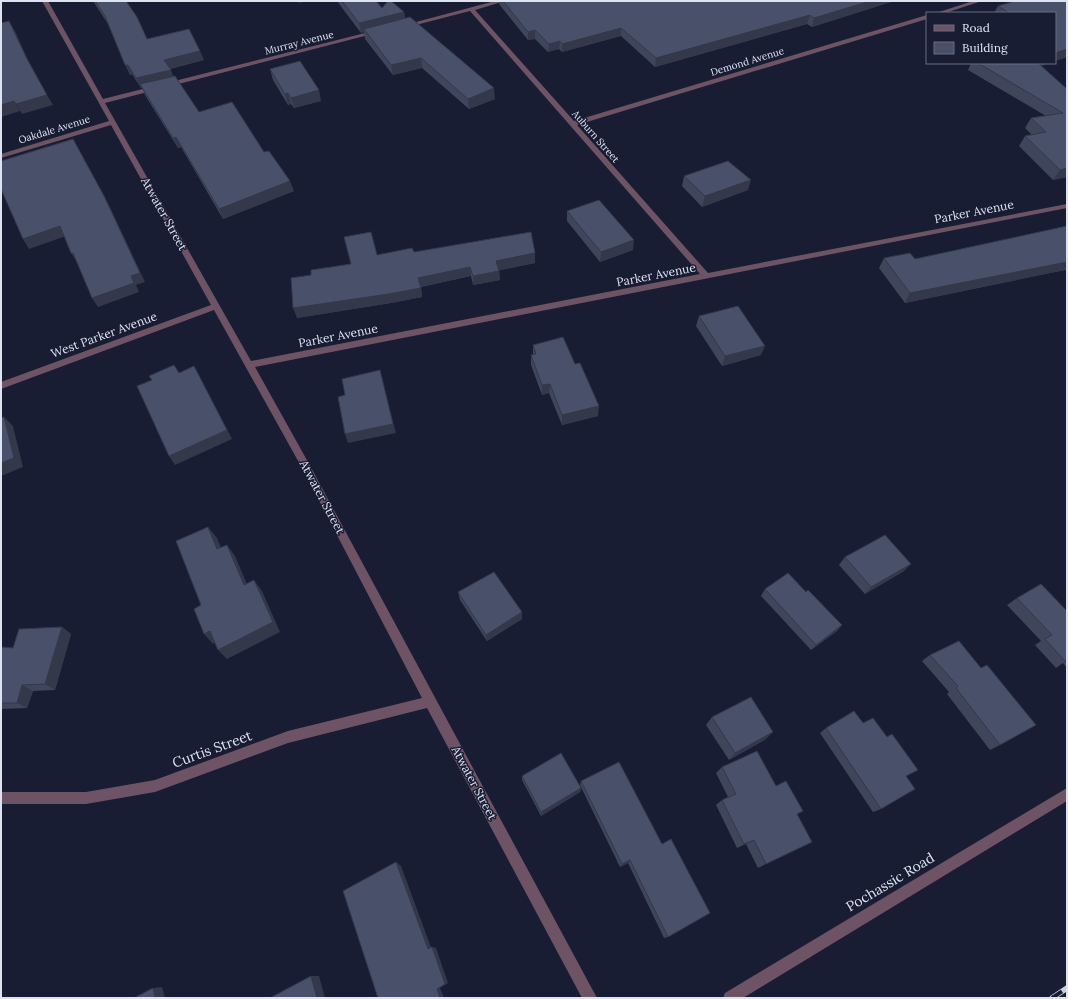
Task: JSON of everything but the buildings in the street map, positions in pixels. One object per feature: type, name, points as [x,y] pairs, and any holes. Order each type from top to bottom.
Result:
[{"type":"street","name":"Atwater Street","points":[[46,1],[112,122],[305,465],[430,702],[590,998]]},
{"type":"street","points":[[394,28],[502,1]]},
{"type":"street","points":[[942,12],[979,1]]},
{"type":"street","name":"Auburn Street","points":[[471,9],[707,277]]},
{"type":"street","name":"Demond Avenue","points":[[572,124],[926,17]]},
{"type":"street","name":"Murray Avenue","points":[[101,102],[386,30]]},
{"type":"street","name":"Oakdale Avenue","points":[[1,156],[112,122]]},
{"type":"street","name":"Parker Avenue","points":[[249,365],[1067,206]]},
{"type":"street","name":"West Parker Avenue","points":[[1,386],[216,306]]},
{"type":"street","name":"Curtis Street","points":[[1,798],[86,798],[155,786],[288,737],[430,702]]},
{"type":"street","name":"Pochassic Road","points":[[730,998],[1067,794]]},
{"type":"railway","points":[[1052,998],[1067,988]]}]
